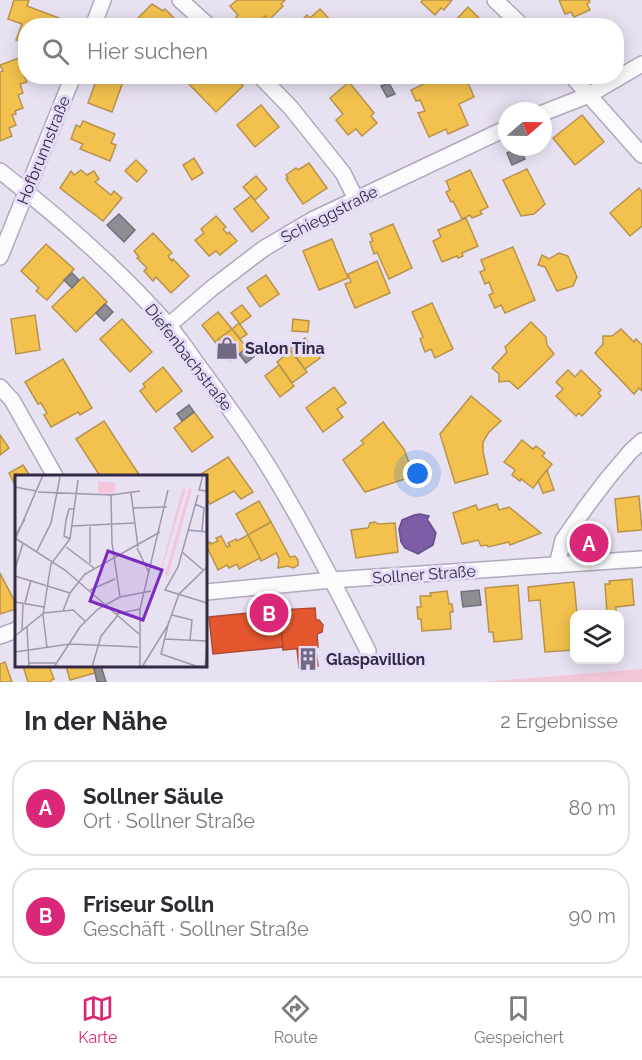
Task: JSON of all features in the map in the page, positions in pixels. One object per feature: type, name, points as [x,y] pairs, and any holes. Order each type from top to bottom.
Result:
[{"type":"street","points":[[96,18],[103,0]]},
{"type":"street","points":[[180,0],[200,18]]},
{"type":"street","points":[[495,0],[514,18]]},
{"type":"street","points":[[624,74],[642,63]]},
{"type":"street","name":"Hofbrunnstraße","points":[[0,257],[70,84]]},
{"type":"street","points":[[268,84],[291,108],[344,173],[356,199]]},
{"type":"street","points":[[579,84],[642,155]]},
{"type":"street","points":[[552,109],[589,95],[607,84]]},
{"type":"street","name":"Schieggstraße","points":[[168,326],[262,249],[312,220],[498,132]]},
{"type":"street","name":"Diefenbachstraße","points":[[0,171],[107,263],[168,326],[241,424],[280,484],[333,580],[368,651]]},
{"type":"street","points":[[0,387],[12,400],[54,475]]},
{"type":"street","points":[[557,565],[563,540],[580,515],[608,478],[642,441]]},
{"type":"street","name":"Sollner Straße","points":[[207,592],[333,580],[642,559]]},
{"type":"street","points":[[0,636],[15,630]]},
{"type":"shaded area","points":[[642,669],[642,682],[483,682]]},
{"type":"building: Wohnen","points":[[14,0],[29,0],[27,6],[59,18],[18,18],[18,23],[8,19]]},
{"type":"building: Wohnen","points":[[237,0],[285,0],[281,4],[283,6],[271,18],[265,16],[263,18],[237,18],[238,15],[230,6]]},
{"type":"building: Wohnen","points":[[423,0],[452,0],[444,10],[441,8],[435,15],[421,2]]},
{"type":"building: Wohnen","points":[[559,0],[589,0],[587,4],[590,10],[574,17],[571,12],[565,14]]},
{"type":"building: Wohnen","points":[[152,4],[163,11],[165,9],[174,18],[138,18]]},
{"type":"building: Wohnen","points":[[468,7],[479,18],[458,18]]},
{"type":"building: Wohnen","points":[[320,9],[328,18],[310,18]]},
{"type":"building: Wohnen","points":[[18,58],[18,84],[23,93],[18,95],[23,108],[12,115],[16,125],[9,128],[12,136],[0,141],[0,72],[3,71],[0,65]]},
{"type":"building: Wohnen","points":[[95,84],[122,84],[112,112],[88,103]]},
{"type":"building: Wohnen","points":[[189,84],[241,84],[243,86],[216,112]]},
{"type":"building: Wohnen","points":[[347,84],[351,84],[374,113],[371,116],[377,123],[362,136],[356,129],[348,135],[336,120],[343,114],[330,98]]},
{"type":"building: Wohnen","points":[[424,84],[468,84],[474,97],[459,104],[468,125],[448,134],[446,129],[429,137],[418,113],[425,111],[420,100],[416,101],[411,90]]},
{"type":"building: Wohnen","points":[[261,105],[279,127],[255,147],[237,125]]},
{"type":"building: Wohnen","points":[[582,115],[604,142],[575,165],[553,138]]},
{"type":"building: Wohnen","points":[[83,121],[115,134],[111,143],[116,145],[110,161],[80,149],[83,144],[71,139],[76,125],[80,127]]},
{"type":"building: Wohnen","points":[[194,158],[203,173],[192,180],[183,165]]},
{"type":"building: Wohnen","points":[[136,160],[147,171],[137,182],[125,171]]},
{"type":"building: Wohnen","points":[[309,163],[327,188],[303,204],[286,179],[288,178],[286,175]]},
{"type":"building: Wohnen","points":[[527,169],[545,204],[534,214],[521,216],[503,180]]},
{"type":"building: Wohnen","points":[[81,170],[87,175],[94,171],[99,179],[95,182],[111,195],[114,191],[122,198],[103,221],[60,188],[71,171],[74,175]]},
{"type":"building: Wohnen","points":[[470,170],[488,207],[480,211],[482,214],[472,218],[470,215],[462,219],[446,192],[450,190],[446,181]]},
{"type":"building: Wohnen","points":[[256,176],[267,189],[255,200],[243,187]]},
{"type":"building: Wohnen","points":[[639,188],[642,192],[642,226],[630,236],[610,213]]},
{"type":"building: Wohnen","points":[[251,196],[269,218],[252,232],[234,209]]},
{"type":"building: Wohnen","points":[[216,216],[226,227],[223,229],[227,234],[229,232],[237,241],[220,255],[216,251],[209,256],[195,240],[204,233],[201,229]]},
{"type":"building: Wohnen","points":[[466,218],[478,246],[462,253],[463,256],[442,262],[433,241],[441,237],[438,230]]},
{"type":"building: Wohnen","points":[[393,224],[412,268],[389,279],[377,252],[374,254],[370,234]]},
{"type":"building: Wohnen","points":[[153,233],[172,253],[168,256],[172,261],[173,259],[189,276],[171,293],[156,277],[153,281],[144,271],[147,268],[137,258],[139,257],[134,251]]},
{"type":"building: Wohnen","points":[[332,239],[348,278],[319,290],[303,251]]},
{"type":"building: Wohnen","points":[[46,244],[74,269],[47,300],[36,291],[39,288],[21,271]]},
{"type":"building: Wohnen","points":[[513,247],[535,300],[505,313],[501,305],[495,308],[489,295],[493,293],[489,282],[485,284],[480,272],[485,270],[481,260]]},
{"type":"building: Wohnen","points":[[559,253],[568,256],[577,277],[573,286],[557,291],[545,267],[538,265],[542,255],[549,259]]},
{"type":"building: Wohnen","points":[[377,261],[390,293],[355,308],[345,284],[351,282],[348,274]]},
{"type":"building: Wohnen","points":[[266,275],[279,294],[260,307],[247,288]]},
{"type":"building: Wohnen","points":[[83,277],[107,302],[76,332],[52,307]]},
{"type":"building: Wohnen","points":[[432,303],[453,349],[435,358],[431,349],[425,352],[420,339],[423,337],[412,312]]},
{"type":"building: Wohnen","points":[[242,305],[251,316],[240,324],[231,313]]},
{"type":"building: Wohnen","points":[[218,312],[232,329],[215,342],[202,325]]},
{"type":"building: Wohnen","points":[[35,315],[40,350],[16,354],[11,319]]},
{"type":"building: Wohnen","points":[[122,319],[152,352],[130,372],[100,339]]},
{"type":"building: Wohnen","points":[[293,319],[309,321],[308,332],[292,331]]},
{"type":"building: Wohnen","points":[[531,322],[546,337],[547,345],[554,354],[518,389],[509,381],[499,382],[499,374],[492,368],[507,352],[505,347]]},
{"type":"building: Wohnen","points":[[239,323],[247,334],[240,339],[232,329]]},
{"type":"building: Wohnen","points":[[232,329],[247,348],[230,361],[215,342]]},
{"type":"building: Wohnen","points":[[621,329],[634,342],[636,339],[642,345],[642,391],[639,388],[634,394],[595,353],[603,344],[603,336],[612,336]]},
{"type":"building: Wohnen","points":[[305,338],[320,358],[305,369],[290,349]]},
{"type":"building: Wohnen","points":[[291,351],[307,372],[292,383],[277,362]]},
{"type":"building: Wohnen","points":[[63,359],[92,408],[80,415],[78,412],[51,427],[44,415],[47,413],[41,403],[38,404],[25,382]]},
{"type":"building: Wohnen","points":[[279,365],[294,386],[280,397],[265,376]]},
{"type":"building: Wohnen","points":[[163,367],[182,391],[156,412],[140,391],[145,387],[143,384]]},
{"type":"building: Wohnen","points":[[568,370],[575,377],[581,370],[601,390],[598,393],[601,396],[582,416],[579,413],[576,416],[556,396],[563,389],[556,382]]},
{"type":"building: Wohnen","points":[[334,387],[346,403],[337,409],[343,417],[323,432],[306,408]]},
{"type":"building: Wohnen","points":[[471,396],[501,421],[489,432],[483,442],[488,474],[455,483],[440,434]]},
{"type":"building: Wohnen","points":[[194,412],[213,437],[192,452],[174,428]]},
{"type":"building: Wohnen","points":[[104,421],[139,475],[99,475],[76,439]]},
{"type":"building: Wohnen","points":[[383,422],[404,449],[414,476],[365,492],[343,460],[364,443],[361,441]]},
{"type":"building: Wohnen","points":[[0,435],[9,448],[0,455]]},
{"type":"building: Wohnen","points":[[522,440],[533,449],[536,446],[545,453],[542,456],[552,464],[533,488],[512,475],[515,470],[504,462]]},
{"type":"building: Wohnen","points":[[228,457],[253,492],[241,499],[234,491],[210,504],[207,500],[207,475],[200,475]]},
{"type":"building: Wohnen","points":[[23,465],[29,475],[15,475],[15,485],[9,473]]},
{"type":"building: Wohnen","points":[[547,470],[554,490],[543,493],[538,481]]},
{"type":"building: Wohnen","points":[[639,496],[642,530],[618,532],[615,499]]},
{"type":"building: Wohnen","points":[[259,501],[271,522],[248,535],[236,514]]},
{"type":"building: Wohnen","points":[[497,504],[499,510],[509,507],[541,533],[510,545],[509,542],[488,547],[487,545],[481,546],[478,540],[462,544],[453,513],[476,505],[478,510]]},
{"type":"building: Wohnen","points":[[271,522],[290,557],[295,556],[298,560],[298,565],[295,567],[278,568],[279,559],[276,553],[261,561],[248,535]]},
{"type":"building: Wohnen","points":[[370,523],[378,524],[395,523],[398,552],[356,558],[351,530],[368,528]]},
{"type":"building: Wohnen","points":[[248,535],[260,558],[239,569],[237,564],[229,568],[227,565],[218,570],[207,544],[218,541],[216,538],[221,536],[227,547],[230,546],[228,543],[236,539],[237,541]]},
{"type":"building: Wohnen","points":[[0,573],[15,602],[15,609],[0,614]]},
{"type":"building: Wohnen","points":[[632,579],[634,605],[607,610],[605,584],[610,584],[609,581]]},
{"type":"building: Wohnen","points":[[574,582],[577,610],[570,610],[570,650],[545,652],[540,600],[529,601],[528,587]]},
{"type":"building: Wohnen","points":[[518,585],[522,639],[494,642],[493,632],[489,632],[485,588]]},
{"type":"building: Wohnen","points":[[447,591],[453,612],[450,612],[451,629],[422,631],[417,607],[421,607],[420,596],[431,596],[430,593]]},
{"type":"building: Wohnen","points":[[5,662],[12,682],[0,682],[0,664]]},
{"type":"building: Wohnen","points":[[23,667],[49,667],[54,679],[51,682],[28,682]]},
{"type":"building: Wohnen","points":[[66,667],[93,667],[95,673],[70,680]]},
{"type":"building: Handel","points":[[315,608],[316,620],[323,625],[322,632],[317,634],[318,647],[283,650],[279,610]]},
{"type":"building: Handel","points":[[279,610],[283,647],[213,654],[209,617]]},
{"type":"building: Handel","name":"Glaspavillion","points":[[307,648],[308,651],[316,650],[318,666],[299,668],[297,649]]},
{"type":"building: Büros","points":[[420,514],[429,516],[427,520],[436,533],[433,545],[418,554],[405,548],[401,542],[399,529],[402,520]]},
{"type":"building: Industrie","points":[[390,84],[395,94],[387,97],[381,86]]},
{"type":"building: Industrie","points":[[508,156],[524,156],[525,159],[512,165]]},
{"type":"building: Industrie","points":[[119,214],[135,230],[124,242],[107,225]]},
{"type":"building: Industrie","points":[[72,273],[79,280],[72,288],[64,280]]},
{"type":"building: Industrie","points":[[105,304],[113,312],[104,321],[96,313]]},
{"type":"building: Industrie","points":[[251,344],[258,353],[246,363],[239,354]]},
{"type":"building: Industrie","points":[[189,405],[194,412],[182,421],[177,414]]},
{"type":"building: Industrie","points":[[479,590],[481,605],[463,607],[461,592]]},
{"type":"building: Industrie","points":[[101,667],[106,682],[97,682],[94,669]]},
{"type":"place","name":"Salon Tina","points":[[227,348]]},
{"type":"place","name":"Sollner Säule","points":[[589,543]]},
{"type":"place","name":"Friseur Solln","points":[[269,613]]},
{"type":"place","name":"Glaspavillion","points":[[308,659]]}]
